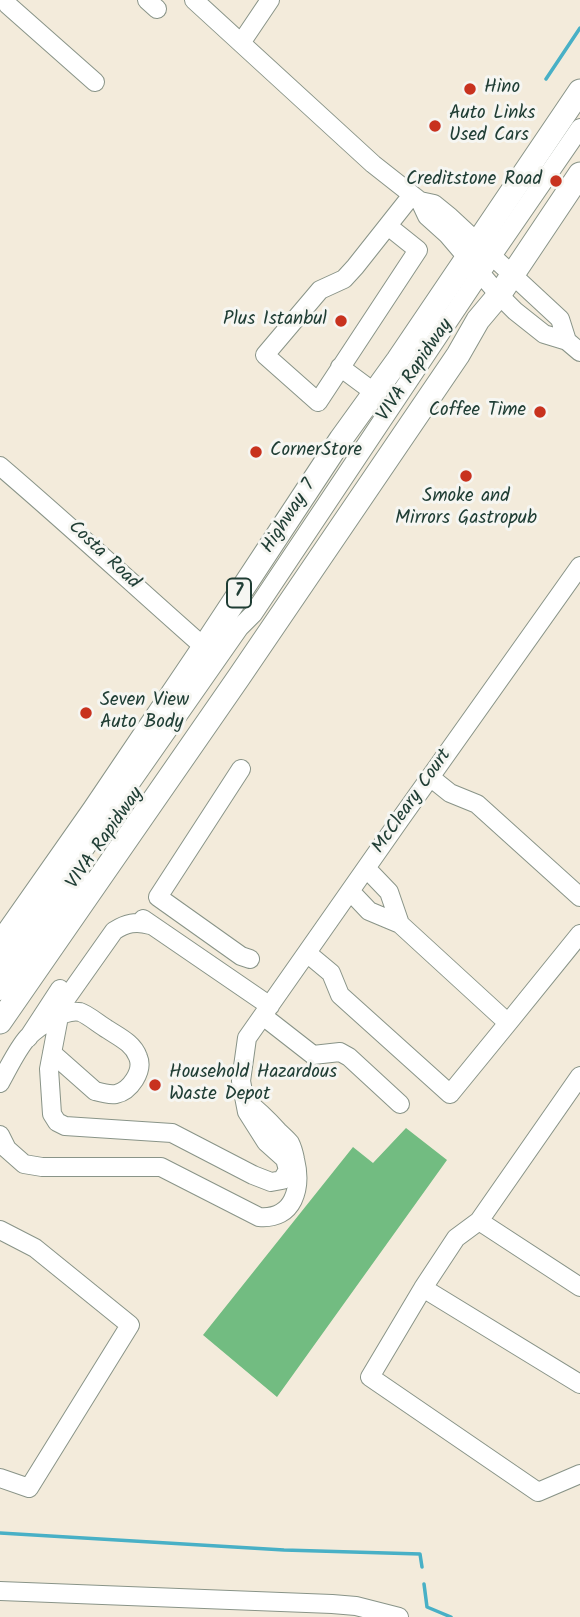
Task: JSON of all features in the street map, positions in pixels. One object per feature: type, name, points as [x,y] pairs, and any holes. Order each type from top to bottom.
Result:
[{"type":"main road","name":"Highway 7","points":[[0,944],[204,648],[341,439],[398,360],[479,257],[521,181],[580,91]]},
{"type":"main road","points":[[0,1022],[580,174]]},
{"type":"street","points":[[6,0],[8,5],[95,82]]},
{"type":"street","points":[[194,0],[373,163],[416,198],[434,204],[479,257],[499,295],[515,311],[544,334],[573,347]]},
{"type":"street","points":[[242,43],[270,0]]},
{"type":"street","name":"VIVA Rapidway","points":[[0,970],[239,628],[253,614],[479,257],[580,128]]},
{"type":"street","points":[[388,226],[418,250],[318,402],[265,355],[320,290],[344,279],[388,226],[416,198]]},
{"type":"street","points":[[479,257],[512,275],[560,319],[573,347]]},
{"type":"street","points":[[340,367],[374,393]]},
{"type":"street","name":"Costa Road","points":[[0,466],[65,521],[204,648]]},
{"type":"street","name":"McCleary Court","points":[[246,1101],[242,1081],[247,1038],[580,566]]},
{"type":"street","name":"VIVA Rapidway","points":[[0,991],[247,638],[253,614]]},
{"type":"street","points":[[241,769],[158,897],[241,956],[250,959]]},
{"type":"street","points":[[430,777],[450,793],[477,804],[580,897]]},
{"type":"street","points":[[366,868],[389,892],[400,924]]},
{"type":"street","points":[[349,891],[369,911],[400,924],[508,1023]]},
{"type":"street","points":[[0,1083],[106,924],[125,912],[134,911],[266,1011],[313,1055],[340,1052],[349,1057],[400,1104]]},
{"type":"street","points":[[150,925],[131,923],[114,931],[61,1006],[49,1069],[52,1114],[57,1122],[65,1126],[172,1133],[253,1175],[271,1182],[282,1180],[288,1170],[285,1159],[266,1142],[253,1123],[247,1112],[246,1101]]},
{"type":"street","points":[[307,953],[331,973],[340,995],[450,1094],[580,934]]},
{"type":"street","points":[[28,1038],[60,1014],[80,1012],[134,1047],[140,1060],[139,1069],[127,1089],[119,1093],[103,1094],[95,1091],[52,1053]]},
{"type":"street","points":[[580,1076],[479,1221],[456,1238],[370,1377],[538,1492],[580,1474]]},
{"type":"street","points":[[0,1135],[7,1149],[24,1164],[42,1167],[161,1167],[259,1217],[269,1218],[281,1214],[289,1206],[295,1194],[298,1174],[290,1143],[246,1101]]},
{"type":"street","points":[[479,1221],[580,1287]]},
{"type":"street","points":[[0,1230],[35,1248],[130,1325],[29,1488],[0,1478]]},
{"type":"street","points":[[424,1288],[580,1384]]},
{"type":"street","points":[[0,1591],[332,1604],[356,1606],[399,1617]]},
{"type":"green space","points":[[406,1128],[447,1160],[277,1397],[203,1335],[353,1147],[373,1163]]},
{"type":"waterway","points":[[546,79],[580,28]]},
{"type":"waterway","points":[[0,1533],[284,1550],[420,1554],[422,1567]]},
{"type":"waterway","points":[[424,1584],[427,1607],[451,1617]]},
{"type":"place","name":"Hino","points":[[470,89]]},
{"type":"place","name":"Auto Links Used Cars","points":[[435,126]]},
{"type":"place","name":"Creditstone Road","points":[[556,181]]},
{"type":"place","name":"Plus Istanbul","points":[[341,321]]},
{"type":"place","name":"Coffee Time","points":[[540,412]]},
{"type":"place","name":"CornerStore","points":[[256,452]]},
{"type":"place","name":"Smoke and Mirrors Gastropub","points":[[466,476]]},
{"type":"place","name":"Seven View Auto Body","points":[[86,713]]},
{"type":"place","name":"Household Hazardous Waste Depot","points":[[155,1085]]}]
